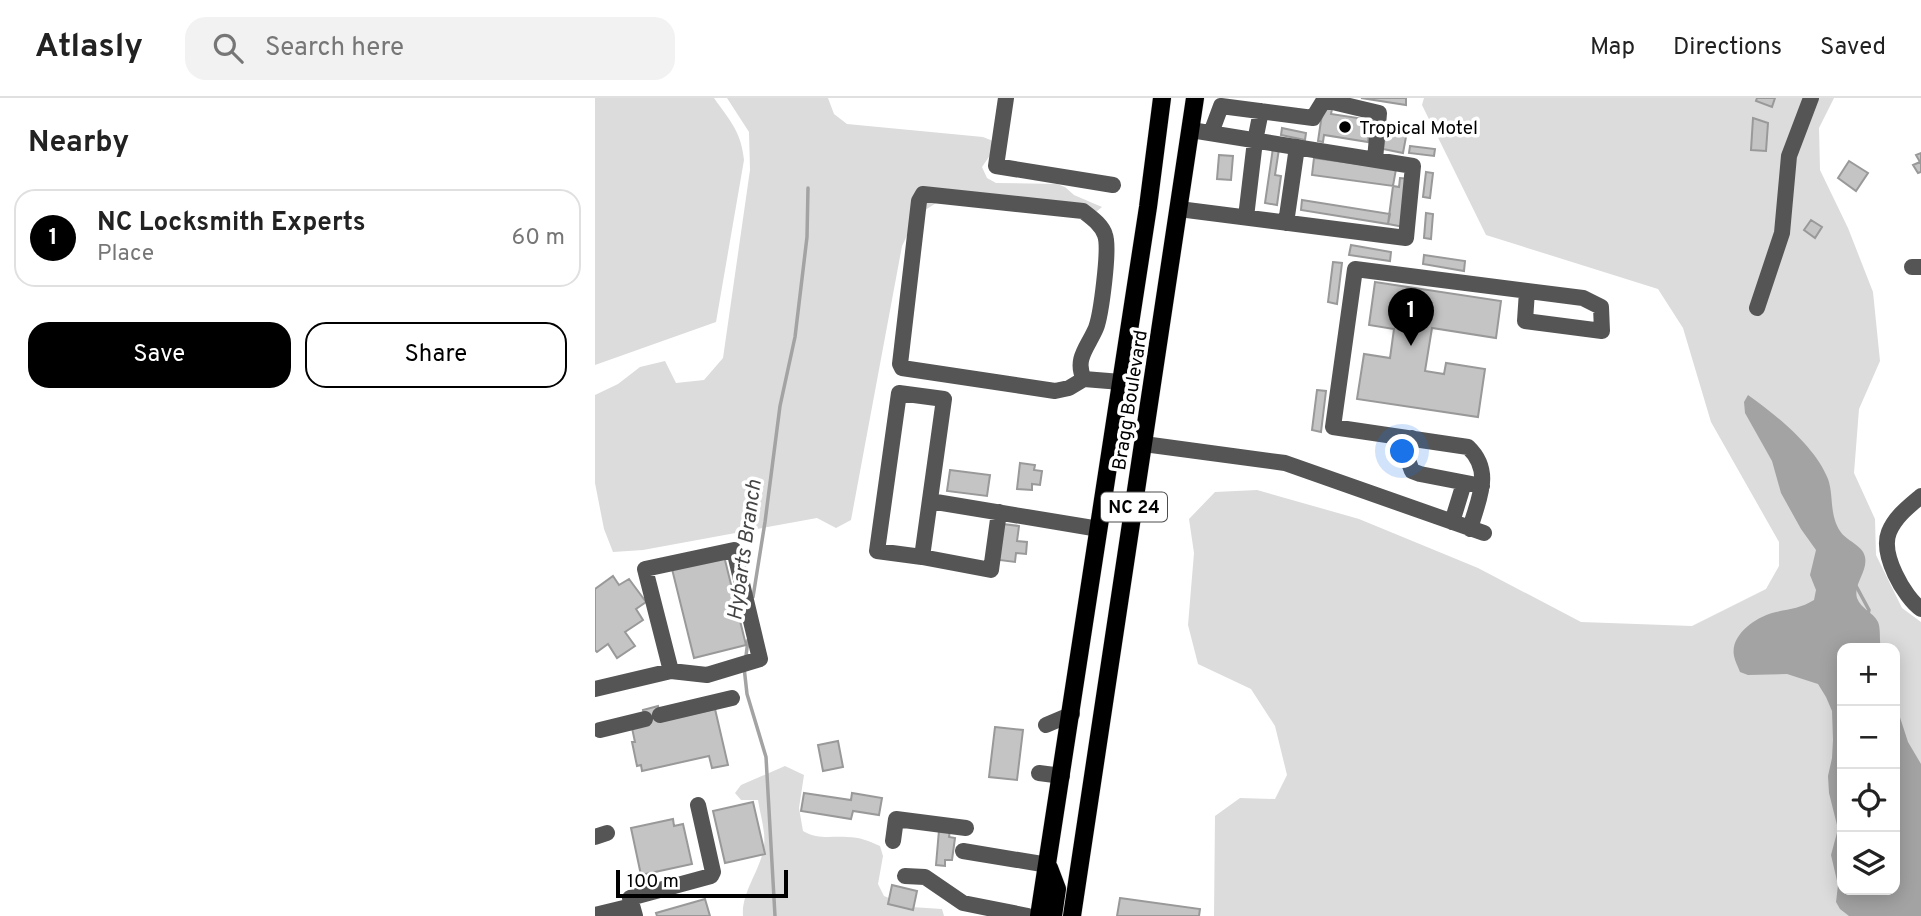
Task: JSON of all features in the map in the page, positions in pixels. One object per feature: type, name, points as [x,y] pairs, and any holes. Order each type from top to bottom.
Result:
[{"type":"main road","name":"Bragg Boulevard","points":[[1039,916],[1072,714],[1162,98]]},
{"type":"main road","name":"Bragg Boulevard","points":[[1072,916],[1195,98]]},
{"type":"main road","points":[[1048,865],[1057,889],[1053,916]]},
{"type":"street","points":[[1006,98],[996,166],[1113,185]]},
{"type":"street","points":[[1757,308],[1782,233],[1790,156],[1811,98]]},
{"type":"street","points":[[1286,223],[1303,148],[1313,118],[1324,100],[1379,113],[1375,160]]},
{"type":"street","points":[[1211,133],[1221,106],[1313,118]]},
{"type":"street","points":[[1247,217],[1261,111]]},
{"type":"street","points":[[1179,209],[1406,238],[1413,166],[1191,130]]},
{"type":"street","points":[[1084,379],[1079,369],[1097,325],[1108,246],[1105,233],[1096,221],[1083,211],[923,194],[919,201],[900,364],[902,368],[1055,391],[1069,388],[1084,379],[1121,382]]},
{"type":"street","points":[[1144,444],[1285,463],[1477,531],[1484,478],[1481,463],[1468,447],[1333,427],[1355,269],[1583,298],[1601,307],[1602,331],[1525,321],[1527,291]]},
{"type":"street","points":[[1561,326],[1564,296]]},
{"type":"street","points":[[922,557],[944,399],[899,393],[877,551],[991,570],[999,512]]},
{"type":"street","points":[[1412,438],[1408,460],[1412,471],[1482,486]]},
{"type":"street","points":[[1452,522],[1464,483]]},
{"type":"street","points":[[1921,496],[1899,515],[1887,535],[1888,554],[1898,580],[1913,603],[1921,609]]},
{"type":"street","points":[[930,501],[1099,529]]},
{"type":"street","points":[[595,690],[671,671],[707,675],[760,659],[734,550],[645,569],[671,671]]},
{"type":"street","points":[[600,730],[732,698]]},
{"type":"street","points":[[1046,725],[1072,714]]},
{"type":"street","points":[[1039,773],[1062,776]]},
{"type":"street","points":[[595,915],[634,911],[630,898],[711,876],[713,872],[698,805]]},
{"type":"street","points":[[893,841],[896,819],[966,828]]},
{"type":"street","points":[[963,851],[1048,865]]},
{"type":"street","points":[[905,876],[925,877],[963,903],[1028,916]]},
{"type":"shaded area","points":[[595,98],[714,98],[737,134],[744,160],[716,322],[595,365]]},
{"type":"shaded area","points":[[727,98],[828,98],[834,114],[847,124],[983,137],[993,141],[993,151],[982,167],[987,178],[996,183],[1057,184],[1102,207],[1096,212],[946,197],[917,215],[902,246],[851,520],[836,528],[817,518],[643,550],[613,552],[604,529],[595,483],[595,395],[618,384],[640,367],[665,361],[676,383],[704,380],[723,358],[750,170],[749,132]]},
{"type":"shaded area","points":[[1424,98],[1834,98],[1819,128],[1820,170],[1848,228],[1873,292],[1880,361],[1859,409],[1854,473],[1875,519],[1876,555],[1902,608],[1921,622],[1921,916],[1214,916],[1215,816],[1240,798],[1275,799],[1287,775],[1275,726],[1251,689],[1198,664],[1188,625],[1194,553],[1189,519],[1215,492],[1257,490],[1359,519],[1478,568],[1581,622],[1692,626],[1766,589],[1779,566],[1779,542],[1711,422],[1683,328],[1658,289],[1486,235],[1422,105]]},
{"type":"shaded area","points":[[1748,395],[1794,432],[1814,455],[1830,485],[1837,525],[1843,534],[1861,549],[1865,557],[1856,593],[1861,605],[1879,625],[1881,643],[1837,643],[1837,825],[1829,793],[1828,776],[1833,740],[1832,711],[1826,697],[1818,684],[1787,674],[1748,675],[1740,672],[1734,656],[1736,641],[1751,623],[1765,615],[1809,603],[1814,600],[1816,590],[1810,575],[1816,550],[1781,493],[1772,461],[1745,413],[1744,402]]},
{"type":"shaded area","points":[[1900,717],[1908,742],[1921,764],[1921,916],[1849,916],[1836,902],[1837,894],[1900,895]]},
{"type":"shaded area","points":[[785,766],[804,775],[799,808],[803,831],[819,837],[856,838],[880,846],[883,856],[878,884],[884,896],[911,907],[942,909],[944,916],[743,916],[745,898],[762,855],[764,835],[758,800],[741,800],[735,793],[741,785]]},
{"type":"shaded area","points":[[1837,833],[1837,881],[1831,855]]},
{"type":"building","points":[[1361,98],[1406,98],[1406,105]]},
{"type":"building","points":[[1757,98],[1775,98],[1772,107],[1756,101]]},
{"type":"building","name":"Tropical Motel","points":[[1323,107],[1332,109],[1331,114],[1371,120],[1368,142],[1324,135],[1323,142],[1318,141]]},
{"type":"building","points":[[1753,118],[1768,123],[1766,151],[1751,150]]},
{"type":"building","points":[[1387,122],[1408,126],[1403,153],[1383,149]]},
{"type":"building","points":[[1282,128],[1306,133],[1305,140],[1281,135]]},
{"type":"building","points":[[1410,146],[1435,149],[1434,156],[1409,153]]},
{"type":"building","points":[[1273,148],[1279,149],[1275,175],[1281,176],[1277,205],[1265,203]]},
{"type":"building","points":[[1921,153],[1921,172],[1918,173],[1913,165],[1920,162],[1916,155]]},
{"type":"building","points":[[1219,155],[1233,156],[1231,180],[1217,179]]},
{"type":"building","points":[[1314,158],[1396,169],[1393,186],[1312,175]]},
{"type":"building","points":[[1849,161],[1868,173],[1856,191],[1838,178]]},
{"type":"building","points":[[1426,172],[1433,173],[1430,198],[1423,197]]},
{"type":"building","points":[[1400,178],[1409,179],[1404,227],[1388,224],[1393,186],[1399,187]]},
{"type":"building","points":[[1302,200],[1390,214],[1388,224],[1301,210]]},
{"type":"building","points":[[1426,213],[1433,214],[1431,239],[1424,238]]},
{"type":"building","points":[[1811,220],[1822,227],[1815,238],[1804,230]]},
{"type":"building","points":[[1351,245],[1391,252],[1390,261],[1349,255]]},
{"type":"building","points":[[1424,255],[1465,261],[1464,271],[1423,264]]},
{"type":"building","points":[[1333,262],[1342,263],[1337,304],[1328,302]]},
{"type":"building","points":[[1375,282],[1501,301],[1496,338],[1432,328],[1425,371],[1444,374],[1446,363],[1485,369],[1478,417],[1357,399],[1364,354],[1390,358],[1394,329],[1369,325]]},
{"type":"building","points":[[1317,390],[1326,391],[1321,432],[1312,430]]},
{"type":"building","points":[[1020,463],[1035,465],[1034,470],[1042,471],[1040,485],[1032,484],[1032,490],[1017,489]]},
{"type":"building","points":[[950,470],[990,475],[987,496],[947,491]]},
{"type":"building","points":[[1003,524],[1019,526],[1017,541],[1027,542],[1026,554],[1016,553],[1015,562],[999,560]]},
{"type":"building","points":[[724,556],[746,645],[694,658],[672,569]]},
{"type":"building","points":[[613,576],[619,585],[629,579],[646,602],[636,609],[643,620],[625,632],[635,646],[617,658],[608,644],[597,652],[595,650],[595,589]]},
{"type":"building","points":[[658,706],[661,721],[715,709],[728,765],[712,768],[709,756],[642,771],[641,765],[637,766],[632,728],[646,725],[643,710]]},
{"type":"building","points":[[995,727],[1023,730],[1017,780],[989,777]]},
{"type":"building","points":[[838,741],[843,767],[823,771],[818,745]]},
{"type":"building","points":[[804,793],[851,800],[852,793],[882,798],[879,815],[853,811],[851,819],[801,811]]},
{"type":"building","points":[[753,802],[765,854],[725,863],[713,811]]},
{"type":"building","points":[[673,819],[674,826],[683,824],[692,864],[641,875],[631,828]]},
{"type":"building","points":[[939,830],[950,831],[949,837],[955,838],[952,860],[945,860],[945,866],[936,865]]},
{"type":"building","points":[[892,885],[917,891],[913,910],[888,904]]},
{"type":"building","points":[[1120,898],[1200,909],[1199,916],[1117,916]]},
{"type":"building","points":[[705,899],[710,916],[657,916],[656,913]]},
{"type":"waterway","name":"Hybarts Branch","points":[[753,597],[780,406],[795,337],[807,237],[808,188]]},
{"type":"waterway","points":[[1855,584],[1869,610],[1868,614]]},
{"type":"waterway","name":"Hybarts Branch","points":[[746,656],[748,640]]},
{"type":"waterway","name":"Hybarts Branch","points":[[744,667],[747,694],[766,757],[775,916]]},
{"type":"place","name":"Tropical Motel","points":[[1345,127]]},
{"type":"place","name":"NC Locksmith Experts","points":[[1411,346]]}]
